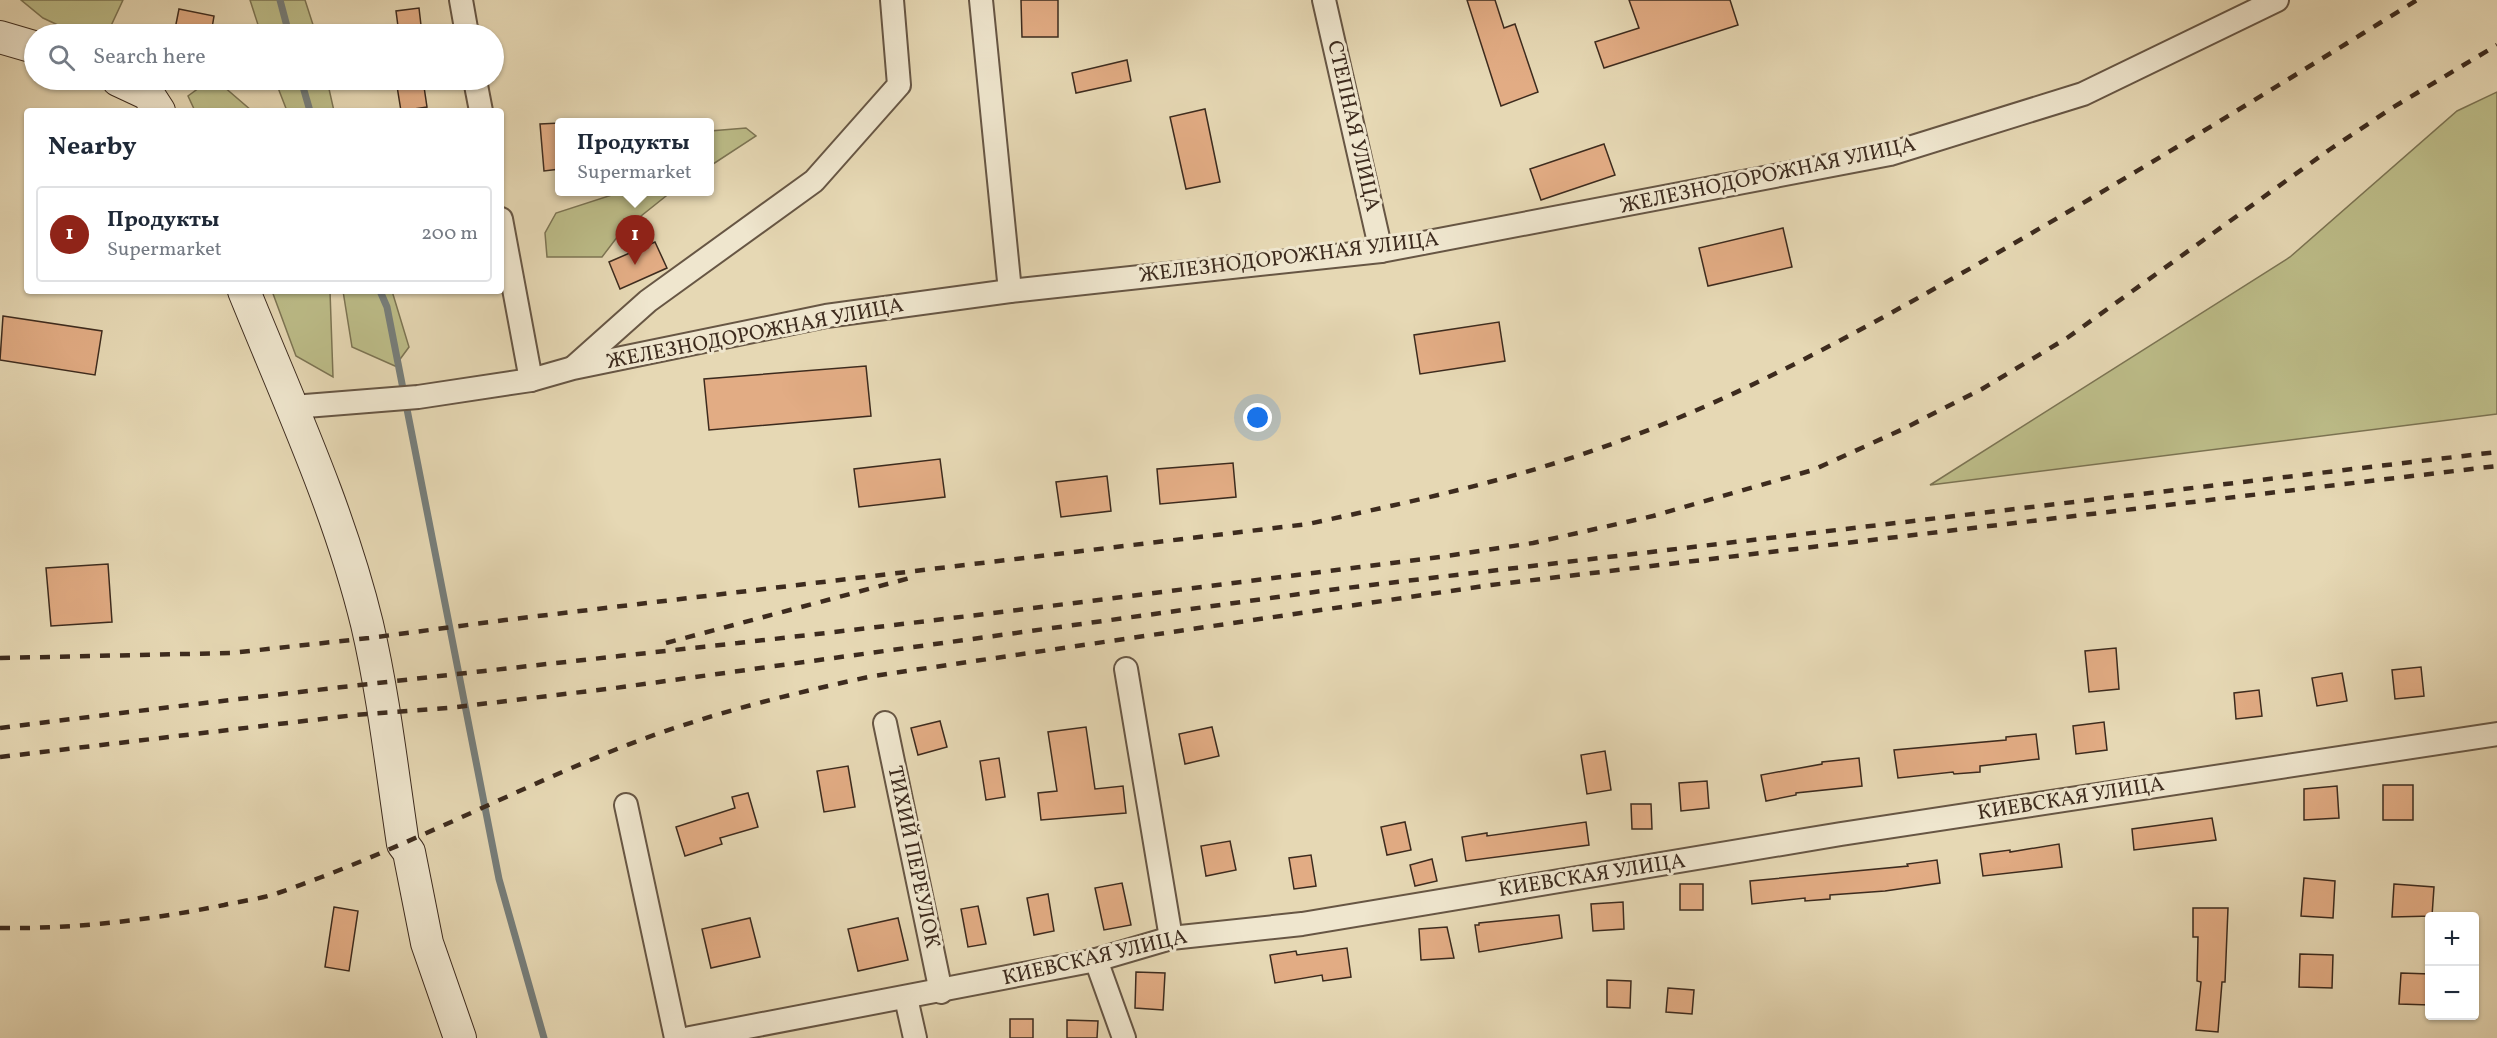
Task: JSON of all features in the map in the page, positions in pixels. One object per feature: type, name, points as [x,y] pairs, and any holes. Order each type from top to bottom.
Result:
[{"type":"main road","points":[[0,37],[24,44]]},
{"type":"main road","points":[[139,90],[148,94],[157,108]]},
{"type":"main road","points":[[245,294],[293,407],[343,543],[367,625],[384,713],[403,844],[409,852],[427,943],[460,1038]]},
{"type":"street","points":[[461,0],[465,24]]},
{"type":"street","points":[[573,368],[648,301],[814,181],[899,84],[892,0]]},
{"type":"street","points":[[981,0],[1010,291]]},
{"type":"street","name":"СТЕПНАЯ УЛИЦА","points":[[1324,0],[1381,251]]},
{"type":"street","name":"ЖЕЛЕЗНОДОРОЖНАЯ УЛИЦА","points":[[293,407],[418,397],[531,380],[573,368],[826,316],[1010,291],[1381,251],[1890,154],[2083,94],[2277,0]]},
{"type":"street","points":[[477,90],[480,108]]},
{"type":"street","points":[[504,235],[531,380]]},
{"type":"street","points":[[1126,669],[1171,938]]},
{"type":"street","name":"ТИХИЙ ПЕРЕУЛОК","points":[[885,723],[940,992]]},
{"type":"street","name":"КИЕВСКАЯ УЛИЦА","points":[[690,1038],[940,992],[1096,960],[1171,938],[1302,924],[1842,834],[2497,734]]},
{"type":"street","points":[[626,805],[676,1038]]},
{"type":"street","points":[[1096,960],[1124,1038]]},
{"type":"street","points":[[906,998],[915,1038]]},
{"type":"green space","points":[[21,0],[123,0],[112,24],[56,24],[43,18]]},
{"type":"green space","points":[[250,0],[305,0],[313,24],[258,24]]},
{"type":"green space","points":[[196,90],[228,90],[249,108],[194,108],[188,96]]},
{"type":"green space","points":[[279,90],[329,90],[333,108],[286,108]]},
{"type":"green space","points":[[2497,92],[2497,414],[1930,485],[2290,257],[2457,111]]},
{"type":"green space","points":[[746,128],[756,136],[714,163],[714,131]]},
{"type":"green space","points":[[609,196],[666,196],[621,232],[602,257],[547,257],[545,233],[556,213]]},
{"type":"green space","points":[[273,294],[330,294],[333,377],[296,356]]},
{"type":"green space","points":[[343,294],[393,294],[409,347],[395,366],[352,347]]},
{"type":"building","points":[[1021,0],[1058,0],[1058,37],[1022,37]]},
{"type":"building","points":[[1467,0],[1495,0],[1504,28],[1515,24],[1538,92],[1501,106]]},
{"type":"building","points":[[1629,0],[1730,0],[1738,25],[1604,68],[1595,42],[1639,28]]},
{"type":"building","points":[[419,8],[421,24],[398,24],[396,11]]},
{"type":"building","points":[[179,9],[214,16],[213,24],[176,24]]},
{"type":"building","points":[[1127,60],[1131,81],[1076,93],[1072,73]]},
{"type":"building","points":[[398,90],[424,90],[427,107],[401,108]]},
{"type":"building","points":[[1205,109],[1220,182],[1186,189],[1170,117]]},
{"type":"building","points":[[555,123],[555,170],[544,171],[540,124]]},
{"type":"building","points":[[1604,144],[1615,175],[1541,200],[1530,169]]},
{"type":"building","points":[[1783,228],[1792,267],[1708,286],[1699,248]]},
{"type":"building","points":[[655,242],[667,268],[620,289],[609,262]]},
{"type":"building","points":[[3,316],[102,331],[95,375],[0,360]]},
{"type":"building","points":[[1499,322],[1505,361],[1420,374],[1414,335]]},
{"type":"building","points":[[866,366],[871,416],[709,430],[704,379]]},
{"type":"building","points":[[940,459],[945,497],[859,507],[854,469]]},
{"type":"building","points":[[1233,463],[1236,497],[1160,504],[1157,469]]},
{"type":"building","points":[[1107,476],[1111,511],[1061,517],[1056,482]]},
{"type":"building","points":[[108,564],[112,622],[51,626],[46,568]]},
{"type":"building","points":[[2116,648],[2119,689],[2089,692],[2085,651]]},
{"type":"building","points":[[2421,667],[2424,696],[2395,699],[2392,670]]},
{"type":"building","points":[[2342,673],[2347,701],[2317,706],[2312,678]]},
{"type":"building","points":[[2259,690],[2262,716],[2236,719],[2234,693]]},
{"type":"building","points":[[940,721],[947,747],[918,755],[911,728]]},
{"type":"building","points":[[2104,722],[2107,750],[2076,754],[2073,726]]},
{"type":"building","points":[[1086,727],[1095,789],[1123,786],[1126,813],[1041,820],[1038,793],[1057,791],[1048,732]]},
{"type":"building","points":[[1212,727],[1219,756],[1185,764],[1179,734]]},
{"type":"building","points":[[2036,734],[2039,759],[1980,766],[1980,772],[1954,774],[1953,772],[1898,778],[1894,750],[2006,740],[2006,737]]},
{"type":"building","points":[[1605,751],[1611,790],[1587,794],[1581,755]]},
{"type":"building","points":[[999,758],[1005,797],[986,800],[980,761]]},
{"type":"building","points":[[1859,758],[1862,786],[1796,793],[1796,795],[1766,801],[1761,775],[1822,764],[1822,762]]},
{"type":"building","points":[[848,766],[855,807],[824,812],[817,771]]},
{"type":"building","points":[[1707,781],[1709,808],[1681,811],[1679,783]]},
{"type":"building","points":[[2383,785],[2413,785],[2413,820],[2383,820]]},
{"type":"building","points":[[2337,786],[2339,818],[2304,820],[2304,789]]},
{"type":"building","points":[[748,793],[758,827],[720,838],[722,844],[685,856],[676,827],[735,808],[732,797]]},
{"type":"building","points":[[1631,804],[1651,804],[1652,829],[1632,829]]},
{"type":"building","points":[[2212,818],[2216,840],[2134,850],[2132,829]]},
{"type":"building","points":[[1405,822],[1411,850],[1387,855],[1381,827]]},
{"type":"building","points":[[1586,822],[1589,845],[1466,861],[1462,837],[1487,833],[1487,836]]},
{"type":"building","points":[[1230,841],[1236,870],[1206,876],[1201,846]]},
{"type":"building","points":[[2059,844],[2062,867],[1983,876],[1980,854]]},
{"type":"building","points":[[1311,855],[1316,886],[1294,889],[1289,858]]},
{"type":"building","points":[[1432,859],[1437,881],[1415,886],[1410,865]]},
{"type":"building","points":[[1937,860],[1940,883],[1885,891],[1830,895],[1830,899],[1805,901],[1805,898],[1752,904],[1750,881],[1908,866],[1907,864]]},
{"type":"building","points":[[2304,878],[2335,881],[2333,918],[2301,916]]},
{"type":"building","points":[[1122,883],[1131,925],[1104,930],[1095,888]]},
{"type":"building","points":[[1680,884],[1703,884],[1703,910],[1680,910]]},
{"type":"building","points":[[2394,884],[2434,887],[2432,912],[2425,912],[2425,916],[2392,917]]},
{"type":"building","points":[[1048,894],[1054,931],[1034,935],[1027,898]]},
{"type":"building","points":[[1623,902],[1624,929],[1593,931],[1591,904]]},
{"type":"building","points":[[978,906],[986,944],[968,947],[961,909]]},
{"type":"building","points":[[334,907],[358,911],[349,971],[325,967]]},
{"type":"building","points":[[2193,908],[2228,908],[2225,982],[2222,982],[2218,1032],[2196,1030],[2201,982],[2197,981],[2198,937],[2193,937]]},
{"type":"building","points":[[1559,915],[1562,938],[1479,952],[1475,925],[1479,923]]},
{"type":"building","points":[[750,918],[760,957],[711,968],[702,929]]},
{"type":"building","points":[[898,918],[908,960],[858,971],[848,929]]},
{"type":"building","points":[[1447,927],[1454,958],[1421,960],[1419,929]]},
{"type":"building","points":[[1347,948],[1351,977],[1323,981],[1322,975],[1275,983],[1270,955],[1296,951],[1297,955]]},
{"type":"building","points":[[2300,954],[2333,955],[2332,988],[2299,987]]},
{"type":"building","points":[[1136,972],[1165,973],[1163,1010],[1135,1008]]},
{"type":"building","points":[[2401,973],[2425,974],[2425,1005],[2399,1004]]},
{"type":"building","points":[[1607,980],[1631,981],[1630,1008],[1607,1007]]},
{"type":"building","points":[[1668,988],[1694,990],[1692,1014],[1666,1012]]},
{"type":"building","points":[[1010,1019],[1033,1019],[1033,1038],[1010,1038]]},
{"type":"building","points":[[1067,1020],[1098,1021],[1097,1038],[1067,1038]]},
{"type":"waterway","points":[[280,0],[286,24]]},
{"type":"waterway","points":[[304,90],[309,108]]},
{"type":"waterway","points":[[381,294],[387,307],[499,879],[544,1038]]},
{"type":"railway","points":[[0,658],[231,653],[369,638],[1308,524],[1508,477],[1586,453],[1673,420],[1812,355],[1903,307],[2046,225],[2417,0]]},
{"type":"railway","points":[[0,728],[914,623],[1440,557],[1533,543],[1653,516],[1813,470],[1901,430],[1982,389],[2067,338],[2329,150],[2392,108],[2497,45]]},
{"type":"railway","points":[[0,757],[355,715],[448,708],[615,688],[1329,590],[2497,452]]},
{"type":"railway","points":[[0,928],[56,927],[141,919],[271,895],[364,860],[574,767],[648,737],[743,707],[873,676],[1491,585],[2497,466]]},
{"type":"railway","points":[[666,643],[910,578]]},
{"type":"place","name":"Продукты","points":[[635,265]]}]
